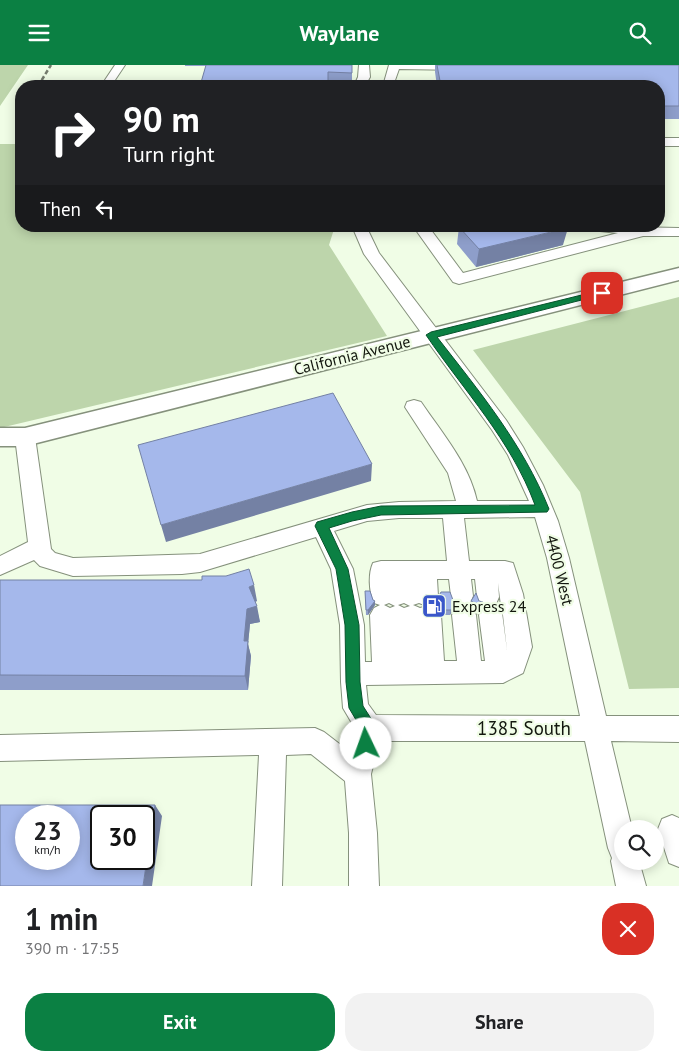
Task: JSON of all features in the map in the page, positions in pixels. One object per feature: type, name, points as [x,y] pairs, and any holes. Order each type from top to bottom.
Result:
[{"type":"main road","name":"California Avenue","points":[[0,450],[25,437],[679,273]]},
{"type":"main road","name":"California Avenue","points":[[0,437],[25,437]]},
{"type":"street","points":[[110,80],[120,65]]},
{"type":"street","points":[[363,80],[364,65]]},
{"type":"street","points":[[390,80],[395,65],[471,67]]},
{"type":"street","points":[[665,140],[679,140]]},
{"type":"street","name":"4400 West","points":[[362,232],[372,254],[499,425],[533,485],[543,509],[558,558],[617,820]]},
{"type":"street","points":[[424,232],[459,279],[639,232]]},
{"type":"street","points":[[665,232],[679,232]]},
{"type":"street","points":[[414,407],[457,471],[464,489],[461,511],[471,570],[484,672]]},
{"type":"street","points":[[25,437],[39,547],[42,555],[48,559],[74,567],[200,563],[352,516],[381,511],[543,509]]},
{"type":"street","points":[[321,526],[342,569],[352,625],[356,708],[369,728],[358,775],[363,833],[364,886]]},
{"type":"street","points":[[0,566],[39,547]]},
{"type":"street","points":[[353,674],[503,672],[514,665],[520,647],[512,594],[504,570],[410,570]]},
{"type":"street","points":[[408,673],[404,605],[410,570]]},
{"type":"street","points":[[408,673],[404,605],[410,570]]},
{"type":"street","name":"1385 South","points":[[369,728],[679,729]]},
{"type":"street","points":[[0,747],[316,741],[358,775]]},
{"type":"street","points":[[267,886],[273,742]]},
{"type":"street","points":[[627,870],[631,886]]},
{"type":"green space","points":[[0,65],[28,65],[18,80],[15,80],[15,84],[0,106]]},
{"type":"green space","points":[[0,144],[15,144],[15,232],[333,232],[329,245],[387,336],[0,428]]},
{"type":"green space","points":[[679,297],[679,688],[629,689],[580,492],[473,350]]},
{"type":"building","points":[[206,65],[352,65],[352,73],[328,72],[328,80],[202,80]]},
{"type":"building","points":[[437,65],[679,65],[679,106],[665,106],[665,80],[440,80]]},
{"type":"building","points":[[464,232],[551,232],[479,249]]},
{"type":"building","points":[[333,393],[372,464],[161,525],[138,445]]},
{"type":"building","points":[[249,569],[254,585],[249,587],[257,606],[247,609],[244,641],[248,641],[245,676],[0,675],[0,580],[202,580],[202,576],[226,576]]},
{"type":"building","points":[[365,591],[370,591],[375,601],[368,610],[366,610]]},
{"type":"building","points":[[441,592],[450,592],[453,600],[457,602],[451,610],[444,610],[436,601]]},
{"type":"building","points":[[476,593],[479,601],[483,602],[479,610],[475,603],[471,601]]},
{"type":"building","points":[[0,805],[15,805],[15,870],[80,870],[80,805],[90,805],[90,870],[145,870],[143,886],[0,886]]},
{"type":"tunnel","points":[[474,599],[476,615]]},
{"type":"railway","points":[[42,80],[51,65]]},
{"type":"place","name":"Express 24","points":[[434,606]]},
{"type":"route","points":[[366,744],[369,728],[356,708],[353,682],[352,625],[342,569],[321,526],[352,516],[381,511],[543,509],[516,452],[499,425],[431,335],[602,293]]}]
